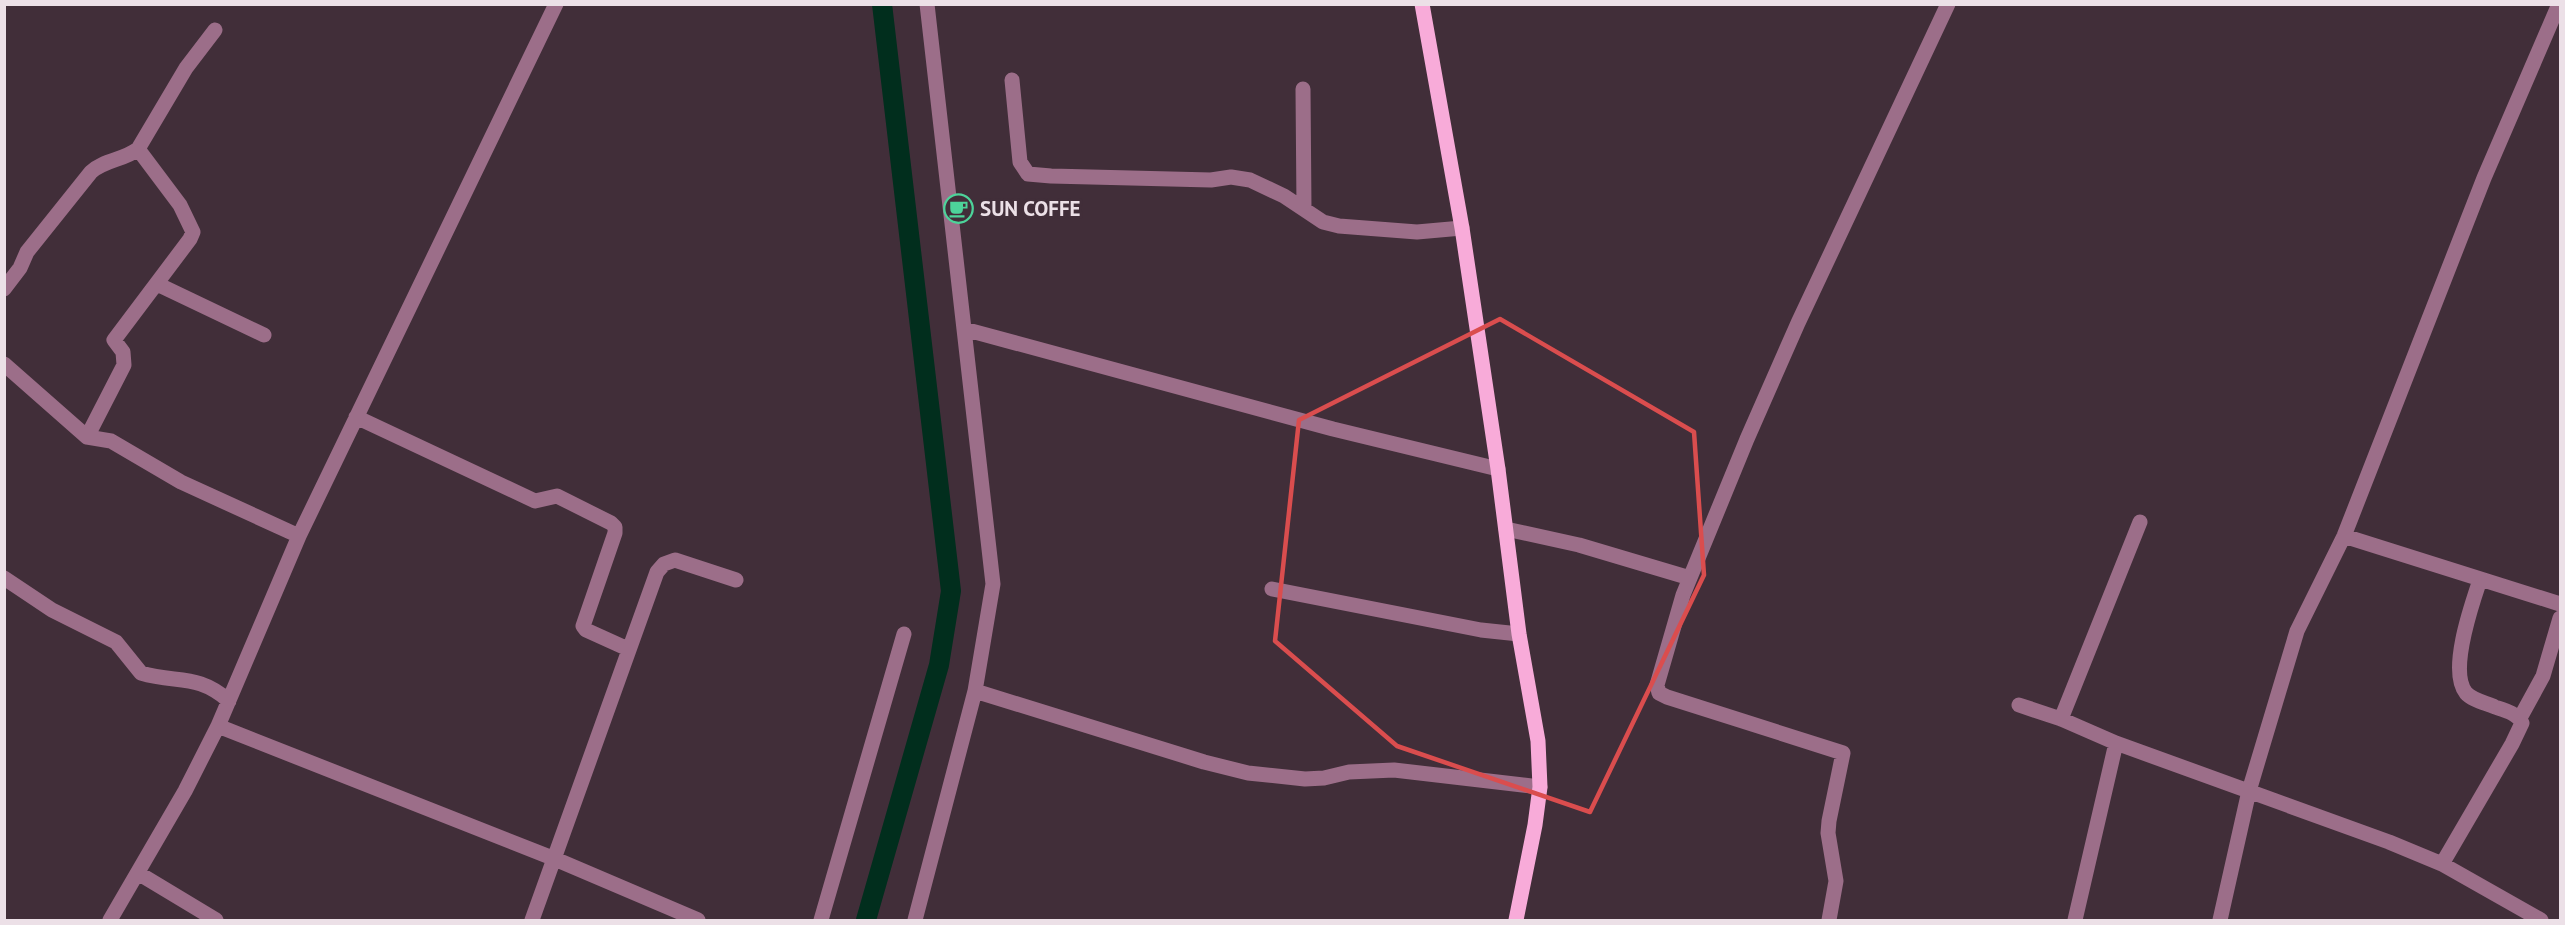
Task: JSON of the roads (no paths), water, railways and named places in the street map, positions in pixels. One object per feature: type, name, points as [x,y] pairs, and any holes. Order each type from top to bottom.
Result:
[{"type":"main road","points":[[1422,4],[1462,228],[1498,469],[1519,634],[1538,741],[1540,787],[1516,921]]},
{"type":"lane","points":[[110,921],[185,791],[218,726],[299,536],[556,4]]},
{"type":"lane","points":[[915,921],[975,691],[993,584],[927,4]]},
{"type":"lane","points":[[1829,921],[1836,881],[1828,833],[1829,821],[1843,753],[1659,693],[1657,685],[1683,595],[1798,323],[1948,4]]},
{"type":"lane","points":[[2220,921],[2249,791],[2297,632],[2344,536],[2484,178],[2559,4]]},
{"type":"lane","points":[[4,289],[20,268],[27,252],[92,172],[97,167],[138,149],[186,68],[215,30]]},
{"type":"lane","points":[[1012,80],[1020,162],[1028,174],[1210,180],[1231,177],[1250,180],[1270,189],[1323,222],[1339,226],[1417,232],[1462,228]]},
{"type":"lane","points":[[1304,89],[1304,209]]},
{"type":"lane","points":[[87,437],[124,365],[123,352],[114,340],[193,232],[180,205],[138,149]]},
{"type":"lane","points":[[157,284],[264,335]]},
{"type":"lane","points":[[964,329],[1333,429],[1498,469]]},
{"type":"lane","points":[[4,364],[87,437],[111,441],[181,482],[299,536]]},
{"type":"lane","points":[[356,417],[535,501],[556,496],[611,523],[615,527],[615,533],[583,626],[586,630],[628,649]]},
{"type":"lane","points":[[2061,719],[2139,522]]},
{"type":"lane","points":[[1506,529],[1579,545],[1690,578]]},
{"type":"lane","points":[[2344,536],[2560,604]]},
{"type":"lane","points":[[532,921],[657,572],[664,564],[675,560],[736,580]]},
{"type":"lane","points":[[4,578],[52,610],[116,642],[141,673],[197,681],[216,689],[229,701]]},
{"type":"lane","points":[[2480,580],[2464,629],[2460,664],[2462,686],[2469,696],[2520,718]]},
{"type":"lane","points":[[1272,589],[1481,630],[1519,634]]},
{"type":"lane","points":[[2442,864],[2516,737],[2522,723],[2520,718],[2543,676],[2560,618]]},
{"type":"lane","points":[[821,921],[903,634]]},
{"type":"lane","points":[[975,691],[1204,762],[1248,773],[1305,779],[1324,778],[1348,772],[1394,770],[1540,787]]},
{"type":"lane","points":[[2019,705],[2061,719],[2116,743],[2333,820],[2442,864],[2541,921]]},
{"type":"lane","points":[[218,726],[555,859],[698,921]]},
{"type":"lane","points":[[2075,921],[2116,743]]},
{"type":"lane","points":[[138,873],[216,921]]},
{"type":"waterway","points":[[866,920],[939,665],[951,591],[882,4]]},
{"type":"place","name":"SUN COFFE","points":[[959,209]]}]
